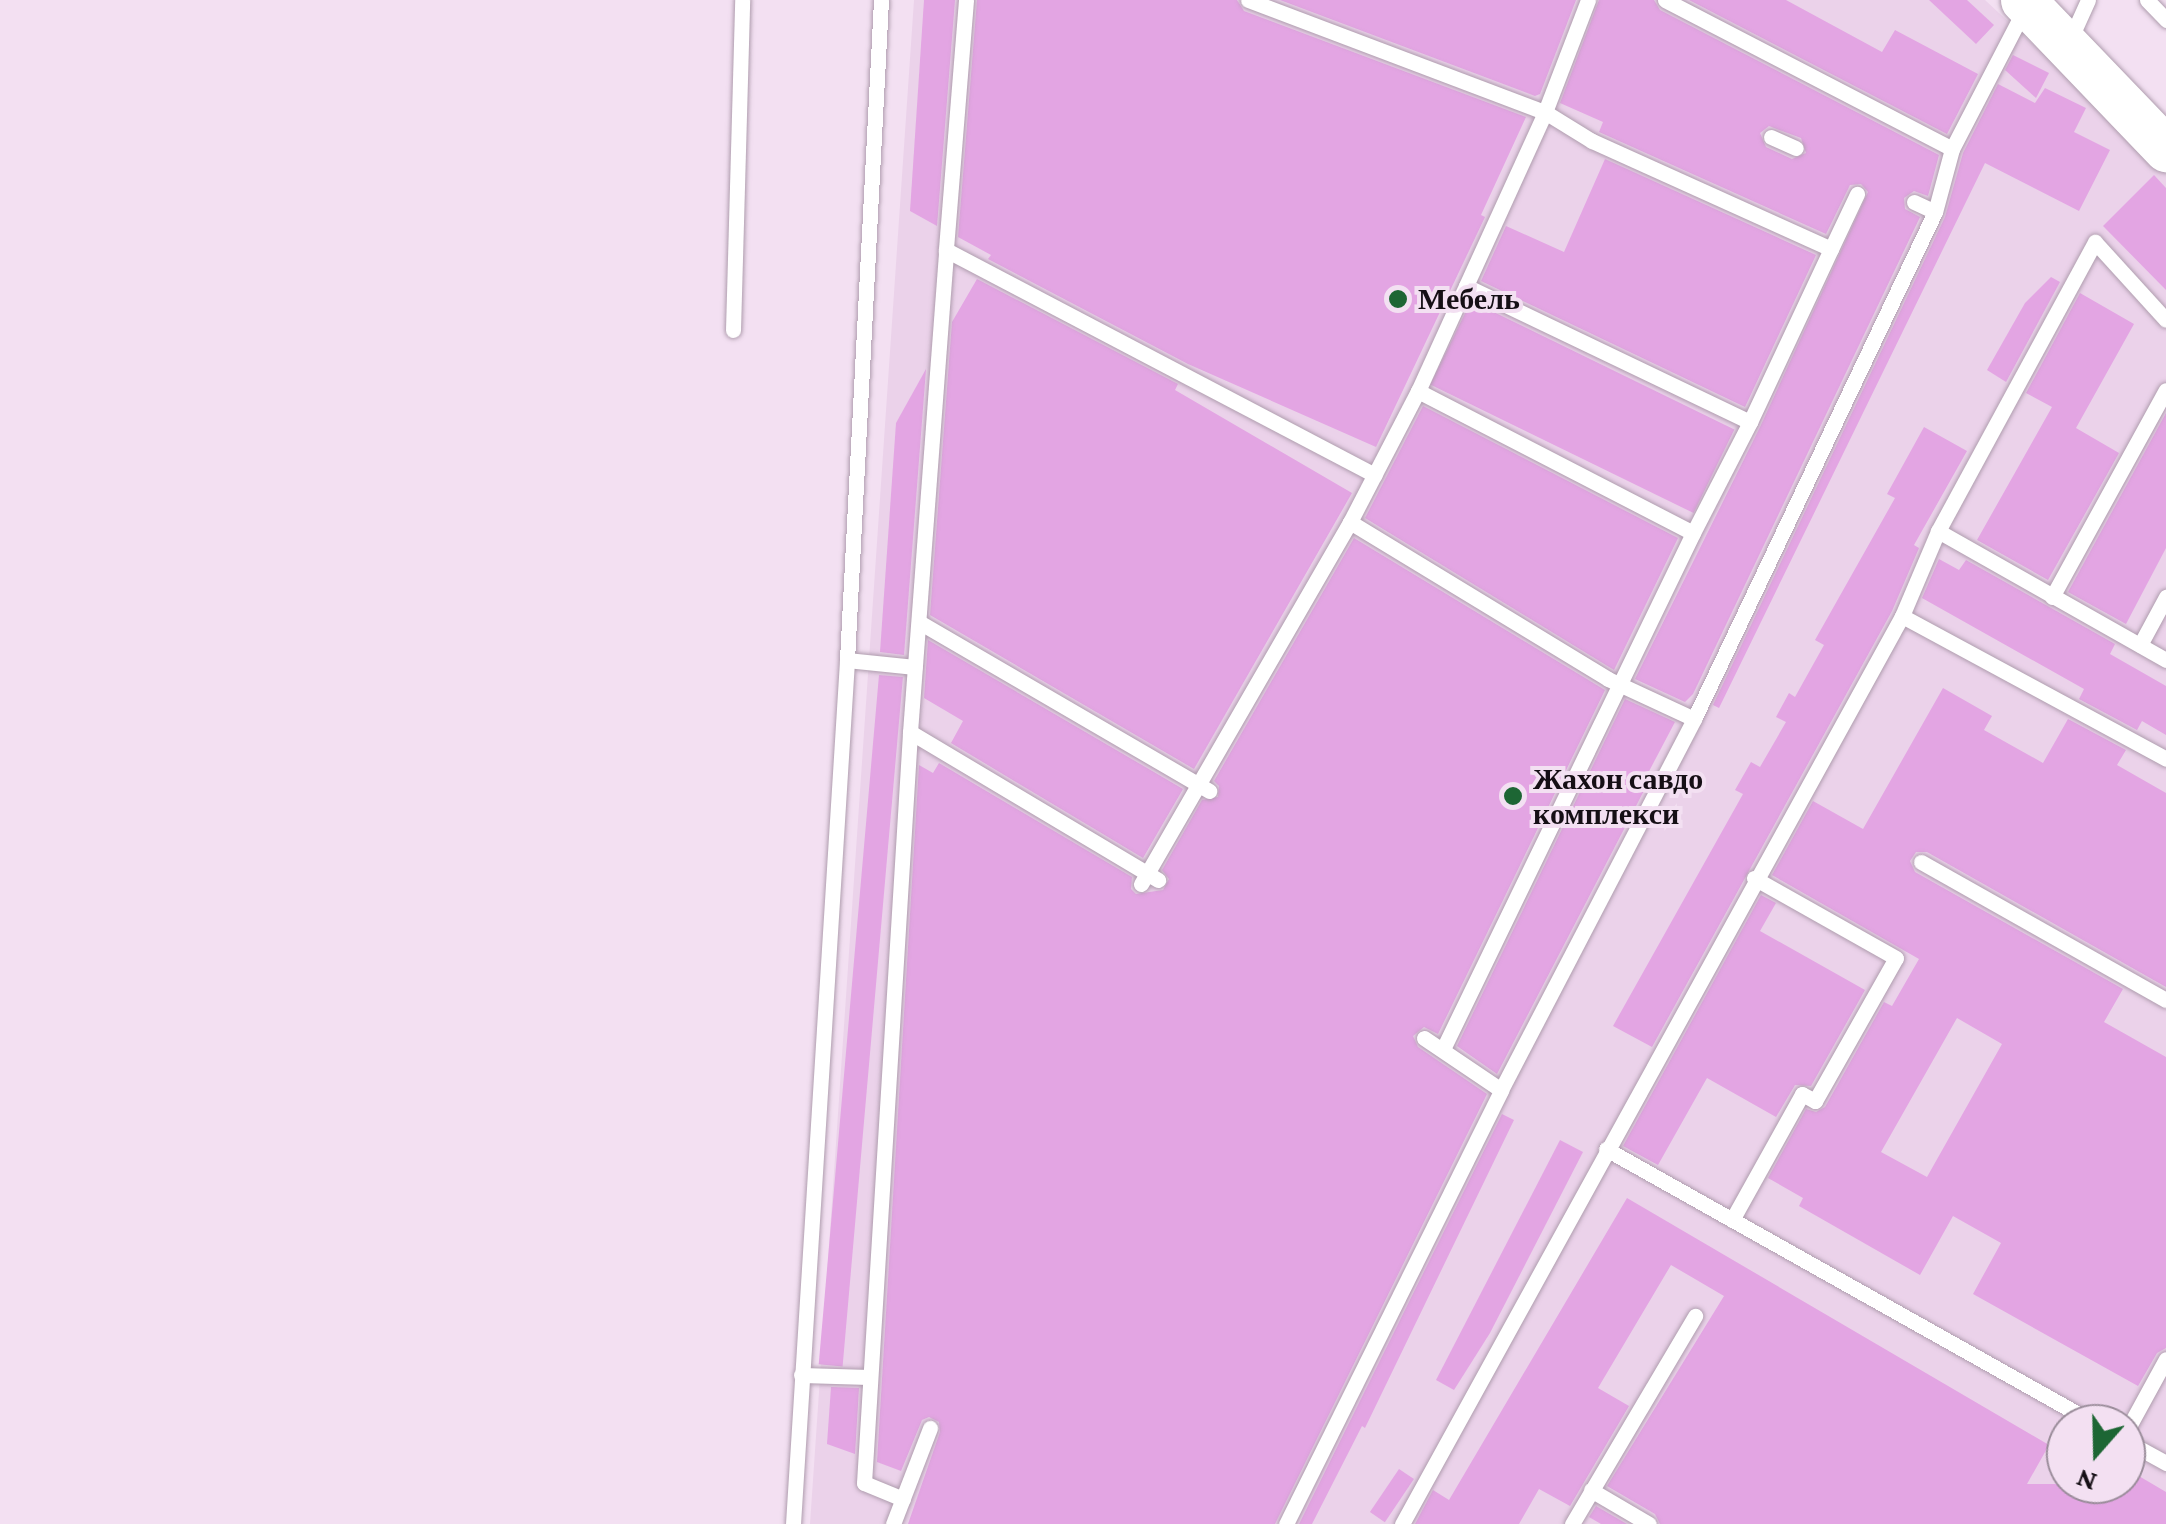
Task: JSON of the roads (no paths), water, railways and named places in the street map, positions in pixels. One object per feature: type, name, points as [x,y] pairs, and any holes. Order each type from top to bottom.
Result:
[{"type":"main road","points":[[2025,2],[2166,149]]},
{"type":"lane","points":[[733,330],[742,0]]},
{"type":"lane","points":[[793,1524],[847,660],[880,0]]},
{"type":"lane","points":[[902,1499],[864,1484],[910,732],[966,0]]},
{"type":"lane","points":[[1248,0],[1545,112],[1592,141],[1831,249]]},
{"type":"lane","points":[[910,732],[1148,879],[1350,522],[1418,391],[1545,112],[1578,50],[1588,0]]},
{"type":"lane","points":[[1665,0],[1952,149]]},
{"type":"lane","points":[[2068,46],[2088,0]]},
{"type":"lane","points":[[2147,0],[2166,20]]},
{"type":"lane","points":[[1286,1524],[1501,1090],[1694,719],[1934,212],[1952,149],[2025,2]]},
{"type":"lane","points":[[1772,137],[1796,148]]},
{"type":"lane","points":[[1443,1049],[1482,950],[1750,422],[1857,194]]},
{"type":"lane","points":[[1914,202],[1934,212]]},
{"type":"lane","points":[[1402,1524],[1754,878],[1902,616],[1938,531],[2094,242],[2166,320]]},
{"type":"lane","points":[[946,250],[1375,475]]},
{"type":"lane","points":[[1466,286],[1750,422]]},
{"type":"lane","points":[[2052,597],[2166,390]]},
{"type":"lane","points":[[1418,391],[1693,534]]},
{"type":"lane","points":[[1350,522],[1618,683],[1694,719]]},
{"type":"lane","points":[[1938,531],[2166,660]]},
{"type":"lane","points":[[2140,645],[2166,597]]},
{"type":"lane","points":[[1902,616],[2166,759]]},
{"type":"lane","points":[[919,622],[1202,788]]},
{"type":"lane","points":[[847,660],[915,667]]},
{"type":"lane","points":[[1921,862],[2166,1000]]},
{"type":"lane","points":[[1732,1220],[1802,1094],[1815,1102],[1896,958],[1754,878]]},
{"type":"lane","points":[[1424,1038],[1501,1090]]},
{"type":"lane","points":[[1606,1149],[2060,1404]]},
{"type":"lane","points":[[1572,1524],[1695,1316]]},
{"type":"lane","points":[[2141,1404],[2166,1359]]},
{"type":"lane","points":[[802,1375],[870,1378]]},
{"type":"lane","points":[[893,1524],[930,1428]]},
{"type":"lane","points":[[1592,1490],[1649,1524]]},
{"type":"place","name":"Мебель","points":[[1398,299]]},
{"type":"place","name":"Жахон савдо комплекси","points":[[1513,796]]}]
